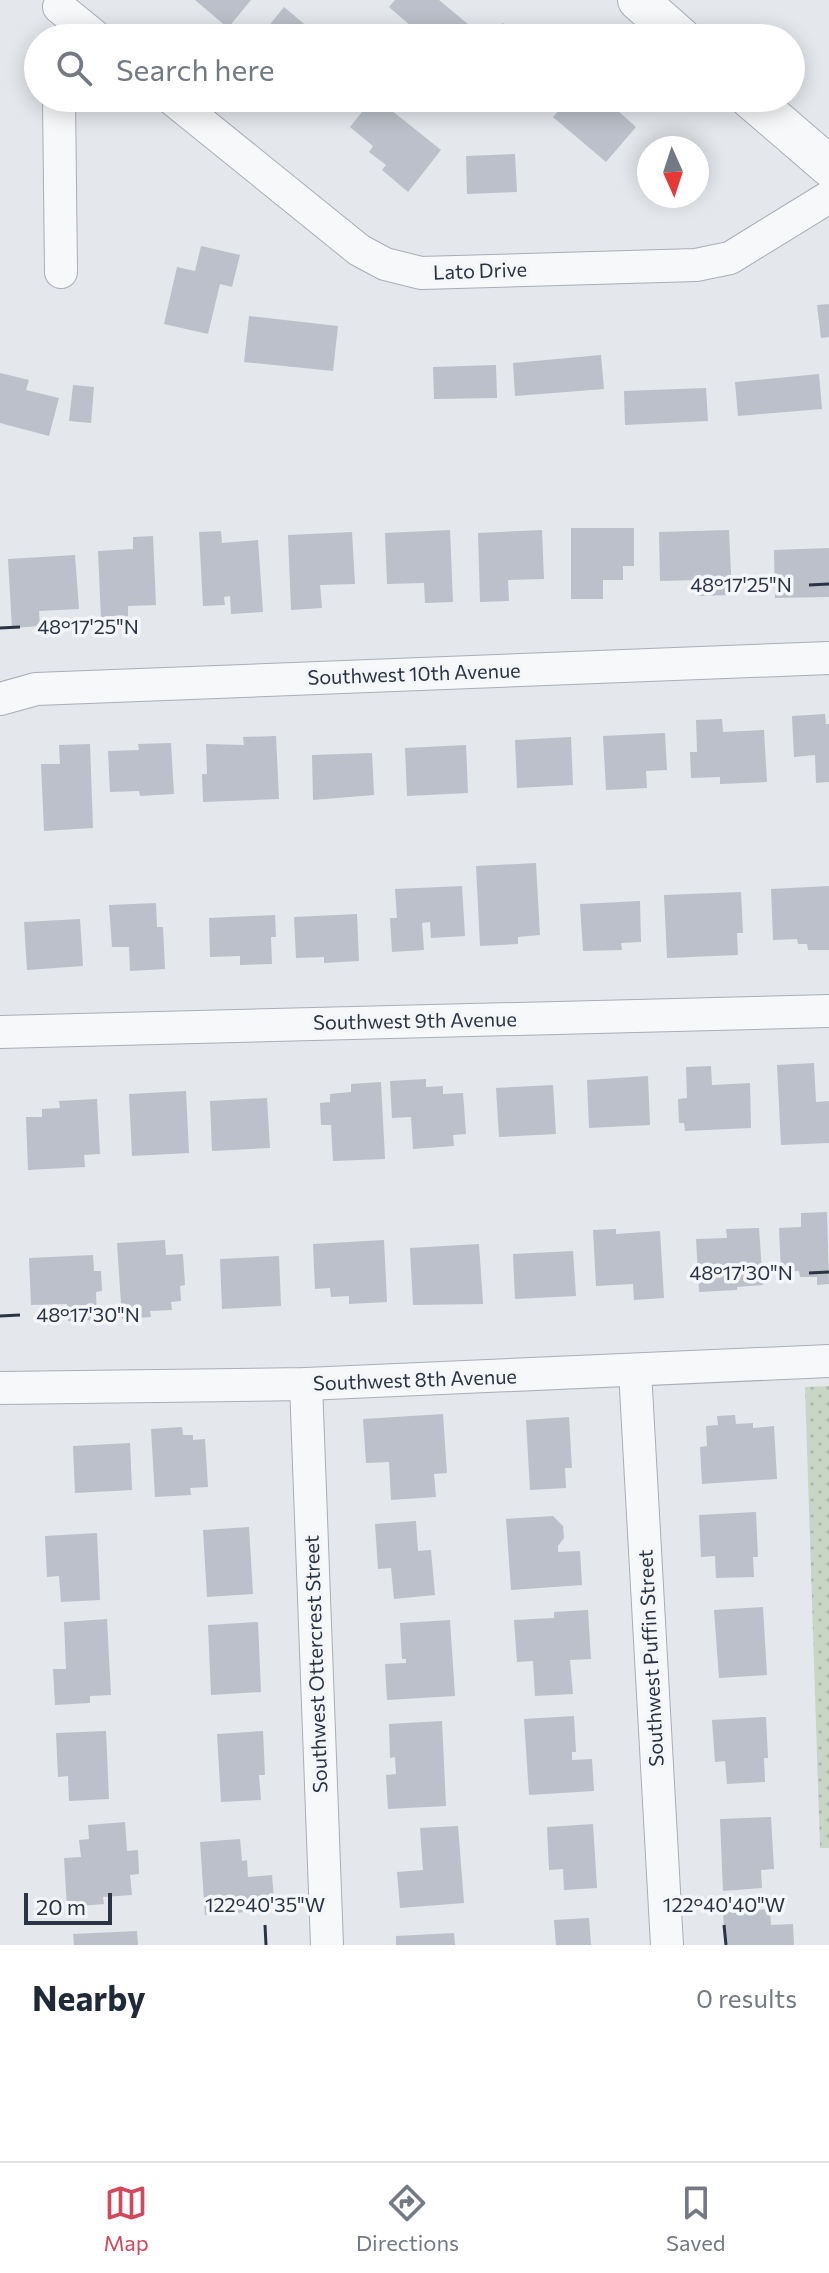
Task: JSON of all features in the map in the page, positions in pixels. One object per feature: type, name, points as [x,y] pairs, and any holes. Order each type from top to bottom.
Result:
[{"type":"street","points":[[638,0],[665,24]]},
{"type":"street","points":[[59,112],[61,272]]},
{"type":"street","name":"Lato Drive","points":[[188,112],[359,250],[385,264],[421,273],[696,265],[730,258],[829,197]]},
{"type":"street","points":[[766,112],[829,166]]},
{"type":"street","name":"Southwest 10th Avenue","points":[[0,699],[36,689],[829,658]]},
{"type":"street","name":"Southwest 9th Avenue","points":[[0,1032],[829,1011]]},
{"type":"street","name":"Southwest 8th Avenue","points":[[0,1388],[306,1384],[829,1361]]},
{"type":"street","name":"Southwest Puffin Street","points":[[635,1371],[667,1945]]},
{"type":"street","name":"Southwest Ottercrest Street","points":[[306,1384],[327,1945]]},
{"type":"green space","points":[[829,1386],[829,1848],[820,1848],[805,1387]]},
{"type":"building","points":[[195,0],[251,0],[231,24],[223,24]]},
{"type":"building","points":[[395,0],[439,0],[468,24],[409,24],[389,7]]},
{"type":"building","points":[[284,7],[304,24],[270,24]]},
{"type":"building","points":[[362,112],[394,112],[441,150],[408,192],[382,170],[386,165],[369,152],[373,146],[350,127]]},
{"type":"building","points":[[557,112],[619,112],[636,127],[606,162],[553,117]]},
{"type":"building","points":[[515,154],[517,192],[467,194],[466,156]]},
{"type":"building","points":[[201,246],[240,255],[232,287],[220,284],[208,334],[164,324],[177,267],[195,271]]},
{"type":"building","points":[[829,304],[829,337],[821,338],[817,305]]},
{"type":"building","points":[[249,316],[338,326],[333,371],[244,362]]},
{"type":"building","points":[[601,355],[604,389],[515,396],[513,363]]},
{"type":"building","points":[[496,365],[497,398],[434,399],[433,367]]},
{"type":"building","points":[[0,373],[29,380],[26,390],[59,398],[49,436],[0,423]]},
{"type":"building","points":[[819,374],[822,409],[738,416],[735,382]]},
{"type":"building","points":[[73,385],[94,387],[91,423],[69,421]]},
{"type":"building","points":[[706,388],[708,421],[625,425],[624,391]]},
{"type":"building","points":[[571,528],[634,528],[634,566],[623,566],[623,580],[603,580],[603,599],[571,599]]},
{"type":"building","points":[[450,530],[453,602],[425,603],[424,583],[387,584],[385,533]]},
{"type":"building","points":[[542,530],[544,579],[508,580],[509,601],[480,602],[478,533]]},
{"type":"building","points":[[729,530],[732,595],[698,596],[697,580],[660,581],[659,532]]},
{"type":"building","points":[[221,531],[222,543],[258,540],[263,612],[231,614],[230,596],[224,597],[225,605],[203,606],[199,532]]},
{"type":"building","points":[[352,532],[355,584],[320,585],[322,608],[291,610],[288,535]]},
{"type":"building","points":[[153,536],[156,605],[128,606],[128,619],[101,620],[98,551],[133,549],[133,537]]},
{"type":"building","points":[[829,548],[829,597],[775,598],[774,550]]},
{"type":"building","points":[[75,555],[79,609],[39,611],[40,626],[12,628],[8,559]]},
{"type":"building","points":[[825,714],[826,724],[829,724],[829,782],[816,783],[815,755],[794,757],[792,716]]},
{"type":"building","points":[[722,719],[723,732],[764,730],[767,782],[720,784],[720,777],[691,778],[690,752],[697,752],[696,720]]},
{"type":"building","points":[[665,733],[667,770],[646,771],[647,788],[606,790],[603,736]]},
{"type":"building","points":[[276,736],[279,799],[203,802],[202,774],[207,774],[206,744],[244,745],[243,737]]},
{"type":"building","points":[[571,737],[573,785],[517,788],[515,740]]},
{"type":"building","points":[[171,743],[174,794],[140,796],[139,791],[110,792],[108,751],[139,750],[138,744]]},
{"type":"building","points":[[90,744],[93,828],[44,831],[41,764],[60,764],[59,745]]},
{"type":"building","points":[[466,745],[468,793],[407,796],[405,748]]},
{"type":"building","points":[[372,753],[374,795],[313,800],[312,755]]},
{"type":"building","points":[[536,863],[540,935],[518,937],[518,944],[480,946],[476,866]]},
{"type":"building","points":[[462,886],[465,936],[431,938],[430,922],[422,923],[424,950],[392,952],[390,918],[397,918],[395,889]]},
{"type":"building","points":[[829,886],[829,950],[808,950],[807,944],[798,944],[797,939],[773,940],[771,889]]},
{"type":"building","points":[[741,892],[743,933],[737,933],[738,955],[667,958],[664,895]]},
{"type":"building","points":[[640,901],[641,942],[621,943],[622,950],[583,951],[580,904]]},
{"type":"building","points":[[156,903],[157,927],[163,927],[165,969],[130,971],[129,947],[112,947],[109,905]]},
{"type":"building","points":[[357,914],[359,961],[324,963],[324,957],[296,958],[294,917]]},
{"type":"building","points":[[275,915],[276,937],[271,937],[272,964],[240,965],[240,956],[210,957],[209,918]]},
{"type":"building","points":[[80,919],[83,966],[27,970],[24,922]]},
{"type":"building","points":[[814,1063],[816,1102],[829,1101],[829,1143],[781,1145],[777,1065]]},
{"type":"building","points":[[711,1066],[712,1085],[750,1083],[751,1128],[685,1131],[684,1123],[679,1123],[678,1099],[687,1098],[686,1067]]},
{"type":"building","points":[[648,1076],[650,1125],[589,1128],[587,1080]]},
{"type":"building","points":[[426,1079],[426,1087],[443,1086],[443,1094],[463,1093],[466,1134],[453,1135],[454,1146],[413,1149],[411,1117],[392,1118],[390,1081]]},
{"type":"building","points":[[381,1082],[385,1159],[333,1161],[331,1125],[321,1125],[320,1103],[330,1102],[330,1094],[351,1092],[351,1084]]},
{"type":"building","points":[[553,1085],[556,1134],[499,1137],[496,1088]]},
{"type":"building","points":[[186,1091],[189,1153],[132,1156],[129,1094]]},
{"type":"building","points":[[267,1098],[270,1148],[212,1151],[210,1101]]},
{"type":"building","points":[[97,1099],[100,1154],[84,1155],[85,1167],[28,1170],[26,1117],[42,1117],[42,1109],[60,1108],[59,1101]]},
{"type":"building","points":[[827,1212],[829,1284],[817,1285],[817,1277],[800,1277],[799,1271],[781,1272],[779,1228],[801,1227],[801,1213]]},
{"type":"building","points":[[759,1228],[763,1285],[699,1292],[696,1239],[727,1238],[726,1229]]},
{"type":"building","points":[[616,1229],[616,1234],[660,1231],[664,1298],[634,1300],[633,1284],[596,1286],[593,1230]]},
{"type":"building","points":[[165,1240],[166,1255],[183,1254],[185,1285],[180,1286],[181,1301],[171,1302],[172,1310],[150,1311],[151,1317],[122,1319],[117,1243]]},
{"type":"building","points":[[384,1240],[387,1302],[349,1304],[349,1296],[331,1297],[330,1288],[315,1289],[313,1244]]},
{"type":"building","points":[[479,1244],[483,1304],[413,1305],[410,1248]]},
{"type":"building","points":[[573,1251],[576,1296],[515,1299],[513,1254]]},
{"type":"building","points":[[93,1255],[94,1271],[101,1271],[102,1291],[96,1292],[97,1320],[68,1321],[67,1304],[31,1305],[29,1258]]},
{"type":"building","points":[[279,1256],[281,1306],[222,1309],[220,1259]]},
{"type":"building","points":[[443,1414],[447,1473],[434,1474],[436,1497],[391,1500],[389,1462],[366,1463],[363,1419]]},
{"type":"building","points":[[735,1415],[736,1424],[753,1423],[753,1428],[774,1426],[777,1479],[702,1484],[700,1447],[707,1446],[706,1426],[718,1425],[717,1416]]},
{"type":"building","points":[[569,1417],[572,1468],[565,1468],[566,1488],[530,1490],[526,1420]]},
{"type":"building","points":[[182,1427],[183,1435],[193,1435],[193,1440],[205,1439],[208,1487],[190,1488],[191,1495],[155,1497],[151,1429]]},
{"type":"building","points":[[130,1443],[132,1490],[75,1493],[73,1446]]},
{"type":"building","points":[[756,1512],[758,1557],[753,1557],[754,1577],[716,1578],[715,1556],[701,1557],[699,1515]]},
{"type":"building","points":[[553,1516],[563,1526],[564,1538],[558,1552],[580,1551],[582,1585],[511,1590],[506,1519]]},
{"type":"building","points":[[416,1521],[418,1551],[431,1550],[435,1595],[394,1599],[391,1568],[378,1569],[375,1524]]},
{"type":"building","points":[[249,1527],[253,1594],[207,1597],[203,1530]]},
{"type":"building","points":[[97,1533],[100,1600],[61,1602],[59,1576],[47,1577],[45,1536]]},
{"type":"building","points":[[763,1607],[767,1675],[719,1678],[714,1610]]},
{"type":"building","points":[[588,1610],[591,1659],[570,1660],[573,1694],[535,1696],[533,1661],[517,1662],[514,1620],[554,1618],[554,1612]]},
{"type":"building","points":[[107,1619],[111,1695],[90,1696],[90,1703],[55,1705],[53,1669],[66,1669],[64,1622]]},
{"type":"building","points":[[450,1620],[455,1696],[387,1700],[385,1664],[406,1663],[406,1659],[402,1659],[400,1623]]},
{"type":"building","points":[[258,1622],[261,1692],[211,1695],[208,1625]]},
{"type":"building","points":[[574,1716],[576,1752],[572,1752],[572,1760],[592,1759],[594,1791],[529,1795],[524,1719]]},
{"type":"building","points":[[766,1717],[768,1758],[764,1758],[765,1782],[727,1784],[725,1761],[715,1762],[712,1720]]},
{"type":"building","points":[[442,1721],[446,1806],[388,1809],[386,1775],[396,1774],[395,1757],[390,1758],[389,1724]]},
{"type":"building","points":[[106,1731],[109,1799],[69,1801],[68,1776],[58,1777],[56,1733]]},
{"type":"building","points":[[263,1731],[265,1775],[259,1775],[261,1800],[221,1802],[217,1734]]},
{"type":"building","points":[[771,1817],[774,1869],[761,1870],[762,1888],[723,1891],[720,1819]]},
{"type":"building","points":[[125,1822],[127,1851],[138,1850],[139,1874],[130,1875],[132,1895],[103,1897],[104,1904],[67,1907],[64,1858],[81,1857],[79,1840],[89,1839],[88,1825]]},
{"type":"building","points":[[593,1824],[597,1888],[564,1890],[563,1869],[549,1870],[547,1827]]},
{"type":"building","points":[[458,1826],[464,1903],[400,1908],[397,1872],[423,1870],[420,1828]]},
{"type":"building","points":[[240,1839],[242,1861],[247,1860],[248,1877],[272,1875],[275,1910],[205,1915],[200,1842]]},
{"type":"building","points":[[770,1909],[771,1925],[793,1924],[794,1945],[725,1945],[723,1912]]},
{"type":"building","points":[[589,1918],[591,1945],[556,1945],[554,1920]]},
{"type":"building","points":[[137,1931],[138,1945],[74,1945],[73,1934]]},
{"type":"building","points":[[454,1933],[455,1945],[396,1945],[396,1936]]}]
